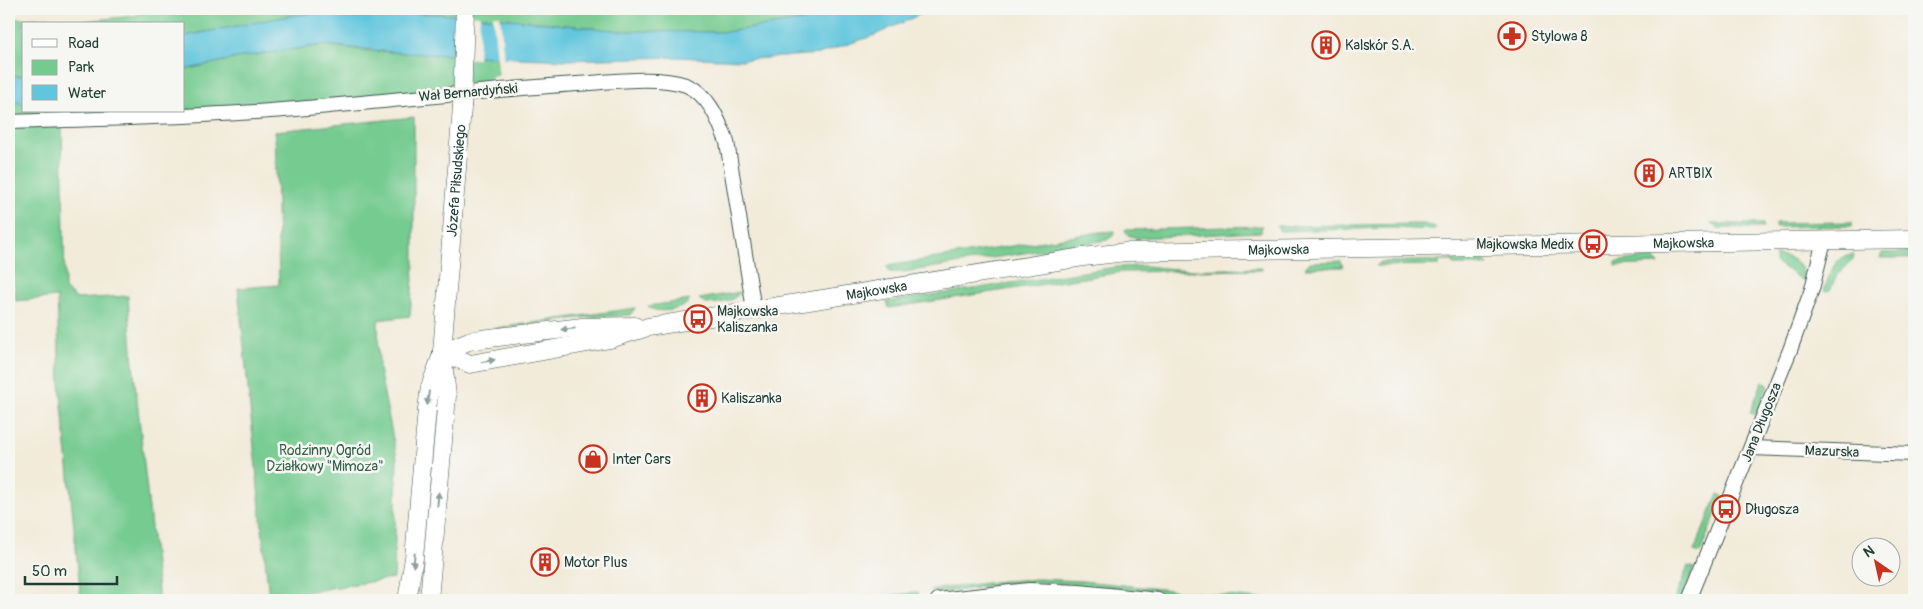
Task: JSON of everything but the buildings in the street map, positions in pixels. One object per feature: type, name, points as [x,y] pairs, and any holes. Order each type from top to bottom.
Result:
[{"type":"main road","name":"Józefa Piłsudskiego","points":[[429,600],[447,396],[442,352],[462,107],[466,9]]},
{"type":"main road","name":"Majkowska","points":[[442,352],[469,341],[481,339],[582,328],[612,326],[648,327],[1126,252],[1914,239]]},
{"type":"main road","name":"Józefa Piłsudskiego","points":[[407,600],[414,558],[430,387],[442,352]]},
{"type":"street","name":"Wał Bernardyński","points":[[9,122],[266,111],[532,87],[667,80],[688,86],[705,98],[718,119],[727,142],[754,310]]},
{"type":"street","name":"Jana Długosza","points":[[1689,600],[1807,305],[1824,240]]},
{"type":"street","name":"Mazurska","points":[[1750,448],[1914,454]]},
{"type":"street","points":[[938,600],[1010,591],[1036,590],[1079,592],[1158,600]]},
{"type":"green space","points":[[153,9],[841,9],[801,21],[725,32],[621,31],[500,18],[436,14],[323,12],[290,16],[185,36],[185,22],[74,22],[133,16]]},
{"type":"green space","points":[[49,18],[74,22],[22,22],[22,76],[9,76],[9,19]]},
{"type":"green space","points":[[324,45],[370,51],[496,57],[498,75],[491,77],[487,83],[460,83],[426,92],[248,107],[185,110],[185,70],[241,57]]},
{"type":"green space","points":[[9,102],[22,103],[22,112],[109,112],[9,115]]},
{"type":"green space","name":"Rodzinny Ogród Działkowy \"Mimoza\"","points":[[414,117],[414,267],[410,316],[378,320],[379,369],[397,458],[394,578],[269,598],[238,288],[279,285],[275,131]]},
{"type":"green space","points":[[62,126],[65,289],[77,299],[128,296],[133,363],[159,600],[81,600],[60,385],[57,297],[16,301],[9,230],[9,128]]},
{"type":"green space","points":[[1852,222],[1852,226],[1775,227],[1775,223]]},
{"type":"green space","points":[[1424,224],[1437,228],[1434,230],[1392,228],[1280,231],[1277,226]]},
{"type":"green space","points":[[1711,224],[1763,224],[1763,228],[1718,228]]},
{"type":"green space","points":[[1262,226],[1261,232],[1137,238],[1128,235],[1125,230]]},
{"type":"green space","points":[[1115,231],[1114,235],[1107,240],[904,272],[889,272],[887,266],[1100,232]]},
{"type":"green space","points":[[1914,252],[1914,258],[1880,258],[1882,253]]},
{"type":"green space","points":[[1854,254],[1853,259],[1836,277],[1831,289],[1824,290],[1837,261],[1847,255]]},
{"type":"green space","points":[[1775,255],[1781,255],[1796,262],[1802,270],[1804,281],[1775,262]]},
{"type":"green space","points":[[1654,256],[1659,264],[1616,266],[1616,262]]},
{"type":"green space","points":[[1478,259],[1488,265],[1454,265],[1453,261],[1439,261],[1439,265],[1376,266],[1381,262]]},
{"type":"green space","points":[[1341,261],[1343,267],[1305,268],[1310,262]]},
{"type":"green space","points":[[1145,266],[1186,270],[1262,268],[1262,270],[1122,272],[889,308],[887,302],[1116,267]]},
{"type":"green space","points":[[740,292],[737,296],[720,303],[706,304],[699,299]]},
{"type":"green space","points":[[690,300],[677,309],[663,311],[652,309],[648,306]]},
{"type":"green space","points":[[635,308],[630,315],[578,318],[495,330],[497,328]]},
{"type":"green space","points":[[1762,382],[1768,385],[1756,415],[1750,413]]},
{"type":"green space","points":[[1718,494],[1723,496],[1700,553],[1694,551]]},
{"type":"green space","points":[[1688,566],[1694,568],[1681,600],[1674,600]]},
{"type":"green space","points":[[1038,579],[1082,581],[1270,600],[1225,600],[1042,583],[996,585],[936,594],[930,590],[1002,581]]},
{"type":"green space","points":[[918,592],[917,595],[904,600],[861,600]]},
{"type":"water","points":[[841,9],[932,9],[875,35],[819,54],[741,60],[675,57],[566,60],[403,53],[324,45],[241,57],[185,70],[185,36],[289,16],[323,12],[436,14],[500,18],[621,31],[725,32],[801,21]]},
{"type":"water","points":[[9,76],[22,76],[22,103],[9,102]]},
{"type":"pier","points":[[456,13],[480,15],[478,59],[455,58]]},
{"type":"pier","points":[[493,15],[500,16],[504,60],[497,59]]},
{"type":"place","name":"Stylowa 8","points":[[1512,36]]},
{"type":"place","name":"Kalskór S.A.","points":[[1326,45]]},
{"type":"place","name":"ARTBIX","points":[[1649,173]]},
{"type":"place","name":"Majkowska Medix","points":[[1593,244]]},
{"type":"place","name":"Majkowska Kaliszanka","points":[[698,319]]},
{"type":"place","name":"Kaliszanka","points":[[702,398]]},
{"type":"place","name":"Inter Cars","points":[[593,459]]},
{"type":"place","name":"Długosza","points":[[1726,509]]},
{"type":"place","name":"Motor Plus","points":[[545,562]]}]
